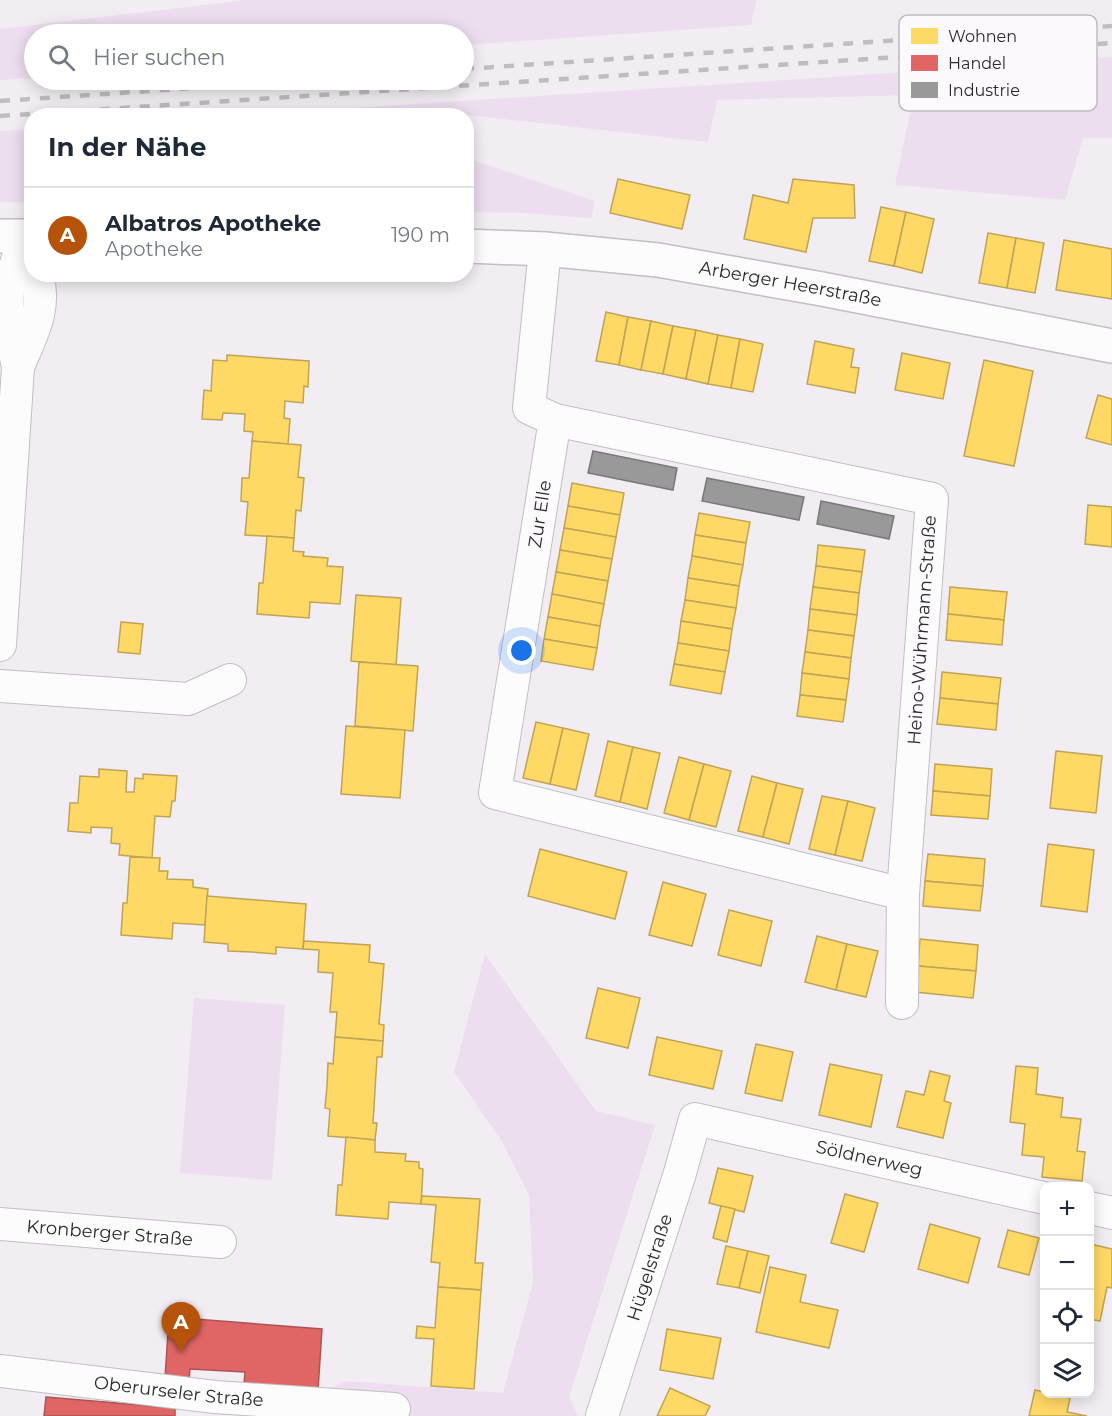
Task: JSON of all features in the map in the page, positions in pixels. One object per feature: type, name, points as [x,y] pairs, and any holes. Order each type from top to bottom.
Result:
[{"type":"main road","name":"Arberger Heerstraße","points":[[474,246],[546,249],[658,260],[822,289],[1112,346]]},
{"type":"street","points":[[0,645],[18,367],[7,314],[8,289],[22,241]]},
{"type":"street","points":[[546,249],[529,408],[555,420]]},
{"type":"street","points":[[18,367],[39,315],[41,289],[39,282]]},
{"type":"street","name":"Zur Elle","points":[[555,420],[495,793],[903,894]]},
{"type":"street","name":"Heino-Wührmann-Straße","points":[[555,420],[932,499],[903,894],[902,1003]]},
{"type":"street","points":[[0,686],[188,699],[230,680]]},
{"type":"street","name":"Söldnerweg","points":[[695,1119],[1040,1197]]},
{"type":"street","name":"Hügelstraße","points":[[602,1416],[695,1119]]},
{"type":"street","points":[[1094,1209],[1112,1213]]},
{"type":"street","name":"Kronberger Straße","points":[[0,1224],[220,1242]]},
{"type":"street","name":"Oberurseler Straße","points":[[0,1371],[215,1397],[394,1408]]},
{"type":"shaded area","points":[[246,0],[756,0],[751,25],[474,44],[474,24],[42,24]]},
{"type":"shaded area","points":[[24,26],[24,79],[0,80],[0,29]]},
{"type":"shaded area","points":[[1112,57],[1112,138],[1083,138],[1065,200],[895,185],[911,111],[1097,111],[1097,58]]},
{"type":"shaded area","points":[[899,72],[899,95],[717,100],[708,142],[474,116],[474,108],[352,108]]},
{"type":"shaded area","points":[[24,129],[24,202],[0,202],[0,131]]},
{"type":"shaded area","points":[[474,160],[595,201],[591,218],[474,212]]},
{"type":"shaded area","points":[[485,954],[596,1111],[655,1125],[569,1397],[578,1416],[305,1416],[306,1399],[347,1381],[503,1393],[533,1282],[529,1195],[501,1140],[454,1072]]},
{"type":"shaded area","points":[[194,998],[285,1005],[272,1180],[180,1173]]},
{"type":"building: Wohnen","points":[[618,179],[690,195],[682,229],[610,213]]},
{"type":"building: Wohnen","points":[[793,179],[854,185],[855,218],[813,218],[806,252],[744,239],[753,195],[788,203]]},
{"type":"building: Wohnen","points":[[881,207],[906,212],[894,266],[869,261]]},
{"type":"building: Wohnen","points":[[906,212],[934,219],[922,273],[894,266]]},
{"type":"building: Wohnen","points":[[988,233],[1016,238],[1007,288],[979,283]]},
{"type":"building: Wohnen","points":[[1016,238],[1044,243],[1035,293],[1007,288]]},
{"type":"building: Wohnen","points":[[1064,240],[1112,249],[1112,299],[1056,290]]},
{"type":"building: Wohnen","points":[[606,312],[628,317],[619,365],[596,361]]},
{"type":"building: Wohnen","points":[[628,317],[651,321],[641,370],[619,365]]},
{"type":"building: Wohnen","points":[[651,321],[673,326],[663,374],[641,370]]},
{"type":"building: Wohnen","points":[[673,326],[696,330],[686,379],[663,374]]},
{"type":"building: Wohnen","points":[[696,330],[718,335],[708,384],[686,379]]},
{"type":"building: Wohnen","points":[[718,335],[740,339],[731,388],[708,384]]},
{"type":"building: Wohnen","points":[[740,339],[763,344],[753,392],[731,388]]},
{"type":"building: Wohnen","points":[[815,341],[854,349],[851,367],[859,368],[855,393],[807,384]]},
{"type":"building: Wohnen","points":[[902,353],[950,363],[943,399],[895,390]]},
{"type":"building: Wohnen","points":[[227,355],[309,361],[308,387],[304,386],[303,403],[285,401],[284,418],[290,419],[288,444],[252,441],[253,432],[244,431],[245,414],[223,413],[222,420],[202,419],[204,390],[211,391],[213,360],[227,361]]},
{"type":"building: Wohnen","points":[[984,360],[1033,371],[1014,466],[964,456]]},
{"type":"building: Wohnen","points":[[1098,395],[1112,399],[1112,445],[1086,438]]},
{"type":"building: Wohnen","points":[[252,441],[301,445],[298,477],[304,478],[301,511],[296,510],[294,538],[245,535],[248,502],[241,501],[242,478],[249,478]]},
{"type":"building: Wohnen","points":[[572,483],[624,493],[620,515],[568,506]]},
{"type":"building: Wohnen","points":[[1088,505],[1112,507],[1112,547],[1085,544]]},
{"type":"building: Wohnen","points":[[568,506],[620,515],[616,537],[564,528]]},
{"type":"building: Wohnen","points":[[699,513],[750,522],[746,543],[695,535]]},
{"type":"building: Wohnen","points":[[564,528],[616,537],[612,559],[560,550]]},
{"type":"building: Wohnen","points":[[695,535],[746,543],[743,565],[692,556]]},
{"type":"building: Wohnen","points":[[267,536],[294,538],[293,551],[304,552],[303,556],[328,558],[327,566],[343,567],[340,604],[310,602],[309,618],[257,614],[259,583],[263,583]]},
{"type":"building: Wohnen","points":[[818,545],[865,550],[862,572],[816,566]]},
{"type":"building: Wohnen","points":[[560,550],[612,559],[608,581],[556,572]]},
{"type":"building: Wohnen","points":[[692,556],[743,565],[739,586],[688,578]]},
{"type":"building: Wohnen","points":[[816,566],[862,572],[859,593],[813,587]]},
{"type":"building: Wohnen","points":[[556,572],[608,581],[604,604],[552,594]]},
{"type":"building: Wohnen","points":[[688,578],[739,586],[736,608],[685,600]]},
{"type":"building: Wohnen","points":[[813,587],[859,593],[857,615],[810,609]]},
{"type":"building: Wohnen","points":[[950,587],[1007,592],[1004,620],[948,614]]},
{"type":"building: Wohnen","points":[[552,594],[604,604],[600,626],[548,617]]},
{"type":"building: Wohnen","points":[[356,595],[401,598],[396,665],[351,661]]},
{"type":"building: Wohnen","points":[[685,600],[736,608],[732,629],[681,621]]},
{"type":"building: Wohnen","points":[[810,609],[857,615],[854,636],[808,630]]},
{"type":"building: Wohnen","points":[[948,614],[1004,620],[1002,645],[946,640]]},
{"type":"building: Wohnen","points":[[548,617],[600,626],[597,648],[544,639]]},
{"type":"building: Wohnen","points":[[681,621],[732,629],[729,651],[678,643]]},
{"type":"building: Wohnen","points":[[121,622],[143,624],[140,654],[118,652]]},
{"type":"building: Wohnen","points":[[808,630],[854,636],[851,658],[805,652]]},
{"type":"building: Wohnen","points":[[544,639],[597,648],[593,670],[541,661]]},
{"type":"building: Wohnen","points":[[678,643],[729,651],[725,672],[674,664]]},
{"type":"building: Wohnen","points":[[805,652],[851,658],[849,679],[802,673]]},
{"type":"building: Wohnen","points":[[359,662],[418,666],[413,731],[355,726]]},
{"type":"building: Wohnen","points":[[674,664],[725,672],[721,694],[670,685]]},
{"type":"building: Wohnen","points":[[942,672],[1001,678],[998,704],[940,698]]},
{"type":"building: Wohnen","points":[[802,673],[849,679],[846,700],[800,695]]},
{"type":"building: Wohnen","points":[[800,695],[846,700],[843,722],[797,716]]},
{"type":"building: Wohnen","points":[[940,698],[998,704],[996,730],[937,724]]},
{"type":"building: Wohnen","points":[[536,722],[563,728],[550,784],[523,778]]},
{"type":"building: Wohnen","points":[[346,726],[405,730],[400,798],[341,794]]},
{"type":"building: Wohnen","points":[[563,728],[589,734],[576,790],[550,784]]},
{"type":"building: Wohnen","points":[[608,741],[633,747],[620,802],[595,796]]},
{"type":"building: Wohnen","points":[[633,747],[660,753],[647,809],[620,802]]},
{"type":"building: Wohnen","points":[[1056,751],[1102,756],[1096,813],[1050,808]]},
{"type":"building: Wohnen","points":[[679,757],[704,764],[689,820],[664,813]]},
{"type":"building: Wohnen","points":[[704,764],[731,771],[716,827],[689,820]]},
{"type":"building: Wohnen","points":[[935,764],[992,769],[990,796],[933,791]]},
{"type":"building: Wohnen","points":[[99,769],[127,771],[126,792],[134,792],[135,778],[143,779],[143,774],[177,776],[175,801],[172,801],[170,817],[155,816],[152,858],[119,855],[120,844],[111,843],[112,828],[91,827],[91,833],[68,831],[70,803],[78,803],[80,776],[99,777]]},
{"type":"building: Wohnen","points":[[752,776],[777,783],[763,837],[738,831]]},
{"type":"building: Wohnen","points":[[777,783],[803,789],[789,844],[763,837]]},
{"type":"building: Wohnen","points":[[933,791],[990,796],[988,819],[931,815]]},
{"type":"building: Wohnen","points":[[822,796],[848,801],[835,855],[809,849]]},
{"type":"building: Wohnen","points":[[848,801],[875,808],[862,861],[835,855]]},
{"type":"building: Wohnen","points":[[1048,844],[1094,850],[1087,912],[1041,906]]},
{"type":"building: Wohnen","points":[[540,849],[627,872],[615,919],[528,896]]},
{"type":"building: Wohnen","points":[[928,854],[985,859],[983,886],[925,881]]},
{"type":"building: Wohnen","points":[[130,857],[160,858],[159,871],[168,871],[167,879],[193,880],[193,887],[208,889],[205,925],[173,923],[172,939],[121,935],[123,903],[127,903]]},
{"type":"building: Wohnen","points":[[925,881],[983,886],[980,911],[923,906]]},
{"type":"building: Wohnen","points":[[663,882],[706,894],[692,946],[649,935]]},
{"type":"building: Wohnen","points":[[207,896],[306,904],[303,949],[276,947],[276,954],[228,951],[228,944],[204,942]]},
{"type":"building: Wohnen","points":[[729,910],[772,921],[761,966],[718,955]]},
{"type":"building: Wohnen","points":[[817,936],[847,944],[836,990],[805,982]]},
{"type":"building: Wohnen","points":[[920,939],[978,945],[976,971],[918,966]]},
{"type":"building: Wohnen","points":[[304,941],[370,945],[369,962],[384,964],[379,1024],[384,1025],[383,1041],[335,1037],[337,1012],[330,1012],[333,973],[318,972],[319,950],[303,949]]},
{"type":"building: Wohnen","points":[[847,944],[878,951],[866,997],[836,990]]},
{"type":"building: Wohnen","points":[[918,966],[976,971],[973,998],[915,992]]},
{"type":"building: Wohnen","points":[[598,988],[640,998],[628,1048],[586,1038]]},
{"type":"building: Wohnen","points":[[335,1037],[383,1041],[382,1057],[377,1057],[373,1123],[377,1123],[375,1140],[328,1136],[330,1109],[325,1108],[328,1063],[333,1064]]},
{"type":"building: Wohnen","points":[[657,1037],[722,1051],[713,1089],[649,1075]]},
{"type":"building: Wohnen","points":[[756,1044],[793,1052],[782,1101],[745,1093]]},
{"type":"building: Wohnen","points":[[830,1064],[882,1075],[871,1127],[819,1115]]},
{"type":"building: Wohnen","points":[[1016,1066],[1038,1068],[1036,1094],[1063,1098],[1061,1117],[1081,1119],[1077,1151],[1085,1152],[1082,1181],[1042,1177],[1044,1157],[1022,1155],[1025,1124],[1010,1122]]},
{"type":"building: Wohnen","points":[[930,1071],[950,1076],[944,1101],[951,1103],[943,1138],[897,1127],[906,1091],[924,1095]]},
{"type":"building: Wohnen","points":[[346,1137],[375,1140],[375,1152],[406,1154],[405,1161],[419,1162],[419,1168],[423,1169],[421,1204],[389,1202],[388,1219],[336,1215],[338,1185],[342,1185]]},
{"type":"building: Wohnen","points":[[718,1168],[753,1176],[744,1212],[709,1203]]},
{"type":"building: Wohnen","points":[[845,1194],[878,1203],[864,1252],[831,1243]]},
{"type":"building: Wohnen","points":[[422,1196],[480,1199],[475,1263],[483,1263],[481,1290],[438,1287],[440,1263],[431,1262],[436,1205],[421,1204]]},
{"type":"building: Wohnen","points":[[721,1206],[735,1209],[727,1242],[713,1238]]},
{"type":"building: Wohnen","points":[[930,1224],[980,1238],[968,1283],[918,1269]]},
{"type":"building: Wohnen","points":[[1008,1230],[1039,1238],[1029,1275],[998,1267]]},
{"type":"building: Wohnen","points":[[1094,1245],[1112,1249],[1112,1288],[1107,1287],[1100,1321],[1094,1320]]},
{"type":"building: Wohnen","points":[[726,1246],[748,1251],[739,1288],[717,1284]]},
{"type":"building: Wohnen","points":[[748,1251],[769,1256],[760,1293],[739,1288]]},
{"type":"building: Wohnen","points":[[770,1267],[806,1275],[800,1302],[838,1310],[829,1348],[756,1332]]},
{"type":"building: Wohnen","points":[[438,1287],[481,1290],[474,1389],[431,1386],[434,1339],[416,1338],[417,1326],[435,1328]]},
{"type":"building: Wohnen","points":[[667,1329],[721,1338],[713,1379],[660,1370]]},
{"type":"building: Wohnen","points":[[670,1388],[710,1406],[705,1416],[657,1416]]},
{"type":"building: Wohnen","points":[[1035,1390],[1040,1391],[1040,1398],[1070,1398],[1067,1412],[1087,1416],[1029,1416]]},
{"type":"building: Handel","points":[[169,1317],[322,1329],[318,1390],[244,1384],[245,1372],[190,1369],[189,1381],[165,1378]]},
{"type":"building: Handel","points":[[46,1397],[175,1408],[175,1416],[44,1416]]},
{"type":"building: Industrie","points":[[593,451],[677,468],[673,490],[588,473]]},
{"type":"building: Industrie","points":[[707,478],[804,497],[799,520],[702,501]]},
{"type":"building: Industrie","points":[[821,501],[894,516],[889,539],[817,524]]},
{"type":"railway","points":[[1097,27],[1112,26]]},
{"type":"railway","points":[[474,68],[899,40]]},
{"type":"railway","points":[[1097,44],[1112,43]]},
{"type":"railway","points":[[474,85],[899,57]]},
{"type":"railway","points":[[0,101],[165,90]]},
{"type":"railway","points":[[122,108],[396,90]]},
{"type":"railway","points":[[0,116],[24,114]]},
{"type":"place","name":"Albatros Apotheke","points":[[181,1352]]}]
